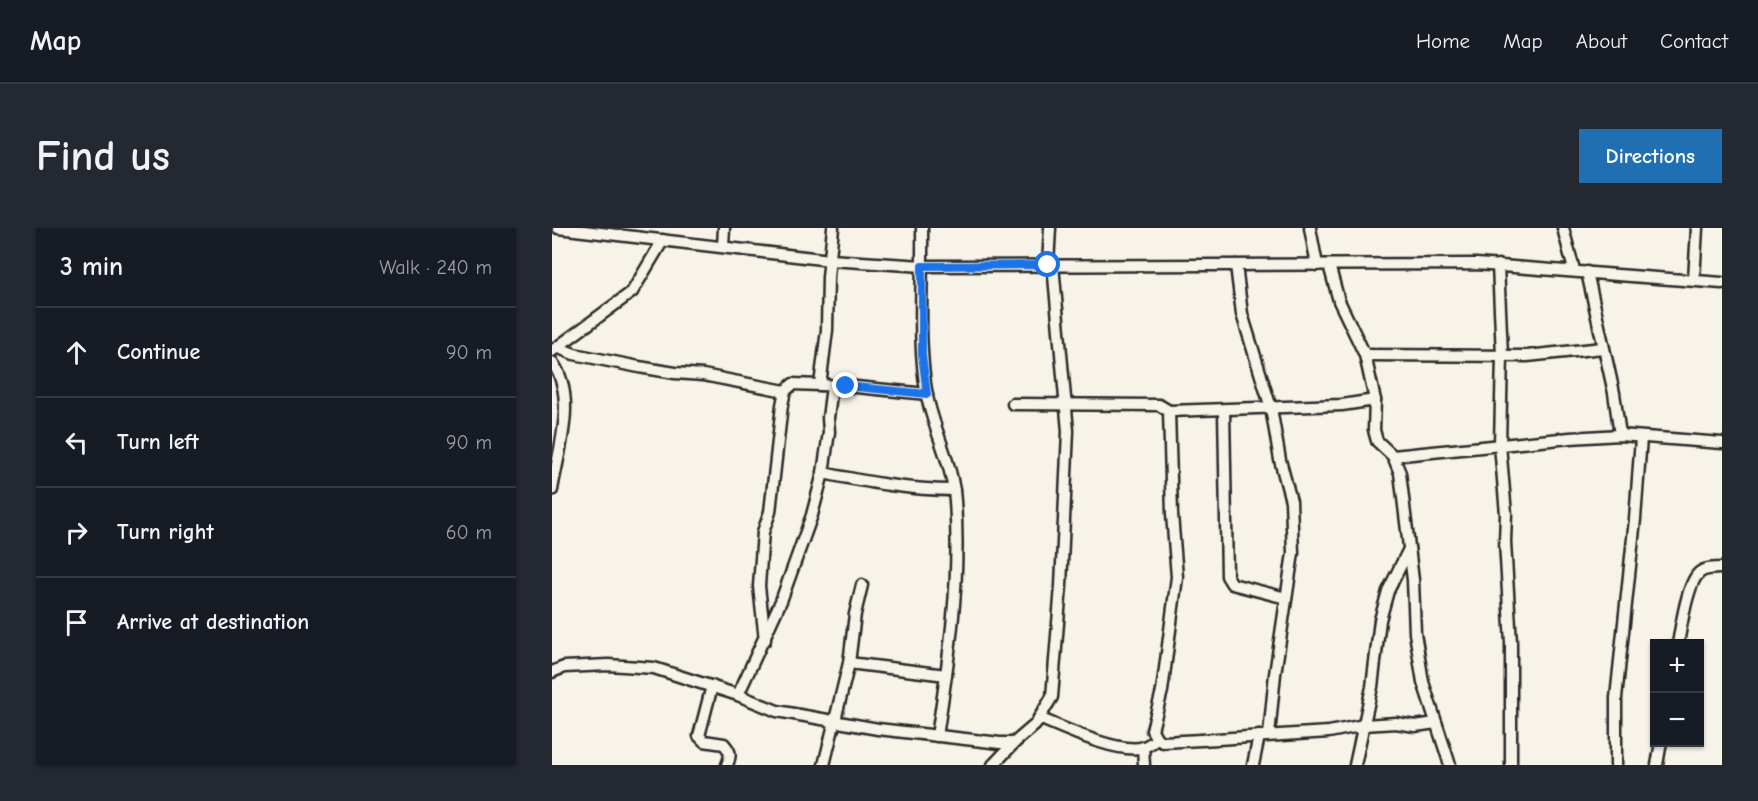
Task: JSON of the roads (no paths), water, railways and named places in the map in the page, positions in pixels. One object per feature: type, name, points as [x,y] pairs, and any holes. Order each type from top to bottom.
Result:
[{"type":"street","points":[[558,228],[723,246],[830,261],[922,266],[1498,265],[1722,283]]},
{"type":"street","points":[[723,246],[724,228]]},
{"type":"street","points":[[820,385],[827,330],[828,277],[833,228]]},
{"type":"street","points":[[922,228],[922,355],[927,394],[954,490],[957,545],[952,635],[937,736]]},
{"type":"street","points":[[993,765],[1035,725],[1052,698],[1068,469],[1066,405],[1050,265],[1050,228]]},
{"type":"street","points":[[1310,228],[1317,265]]},
{"type":"street","points":[[1563,228],[1574,270]]},
{"type":"street","points":[[1694,280],[1697,228]]},
{"type":"street","points":[[556,350],[632,292],[663,240]]},
{"type":"street","points":[[1236,265],[1242,314],[1271,408],[1280,460],[1291,501],[1293,553],[1264,736],[1253,765]]},
{"type":"street","points":[[1329,265],[1340,301],[1365,355],[1375,400],[1374,430],[1377,441],[1393,456],[1400,473],[1410,547],[1415,633],[1423,682],[1450,765]]},
{"type":"street","points":[[1498,265],[1502,355],[1500,445],[1506,514],[1505,542],[1511,643],[1510,765]]},
{"type":"street","points":[[1587,272],[1614,393],[1620,435]]},
{"type":"street","points":[[1365,355],[1527,356],[1603,348]]},
{"type":"street","points":[[556,350],[675,374],[703,375],[785,391]]},
{"type":"street","points":[[552,362],[560,372],[564,392],[563,423],[552,490]]},
{"type":"street","points":[[765,640],[759,586],[763,532],[770,512],[779,423],[785,391],[793,384],[927,394]]},
{"type":"street","points":[[738,695],[765,640],[807,531],[823,473],[832,386]]},
{"type":"street","points":[[1013,404],[1159,405],[1169,411],[1224,411],[1342,405],[1375,400]]},
{"type":"street","points":[[1157,740],[1152,729],[1162,691],[1177,577],[1172,514],[1169,411]]},
{"type":"street","points":[[1224,411],[1227,576],[1232,584],[1286,598]]},
{"type":"street","points":[[552,429],[563,423]]},
{"type":"street","points":[[1393,456],[1620,435],[1722,443]]},
{"type":"street","points":[[1616,765],[1616,698],[1641,438]]},
{"type":"street","points":[[823,473],[896,487],[954,490]]},
{"type":"street","points":[[1355,765],[1372,687],[1383,610],[1388,591],[1410,547]]},
{"type":"street","points":[[1679,639],[1683,612],[1694,581],[1700,572],[1722,568]]},
{"type":"street","points":[[824,765],[849,663],[855,614],[862,585]]},
{"type":"street","points":[[552,661],[564,667]]},
{"type":"street","points":[[849,663],[946,675]]},
{"type":"street","points":[[552,672],[564,667],[624,664],[654,668],[738,695],[777,711],[878,729],[1014,743]]},
{"type":"street","points":[[712,686],[699,736],[704,741],[724,744],[730,750],[731,756],[727,765]]},
{"type":"street","points":[[1039,718],[1079,735],[1121,747],[1143,747],[1157,740],[1163,742],[1264,736],[1329,732],[1364,725],[1396,723],[1415,726],[1436,723]]},
{"type":"street","points":[[1143,747],[1144,765]]},
{"type":"street","points":[[1657,765],[1660,747]]}]
